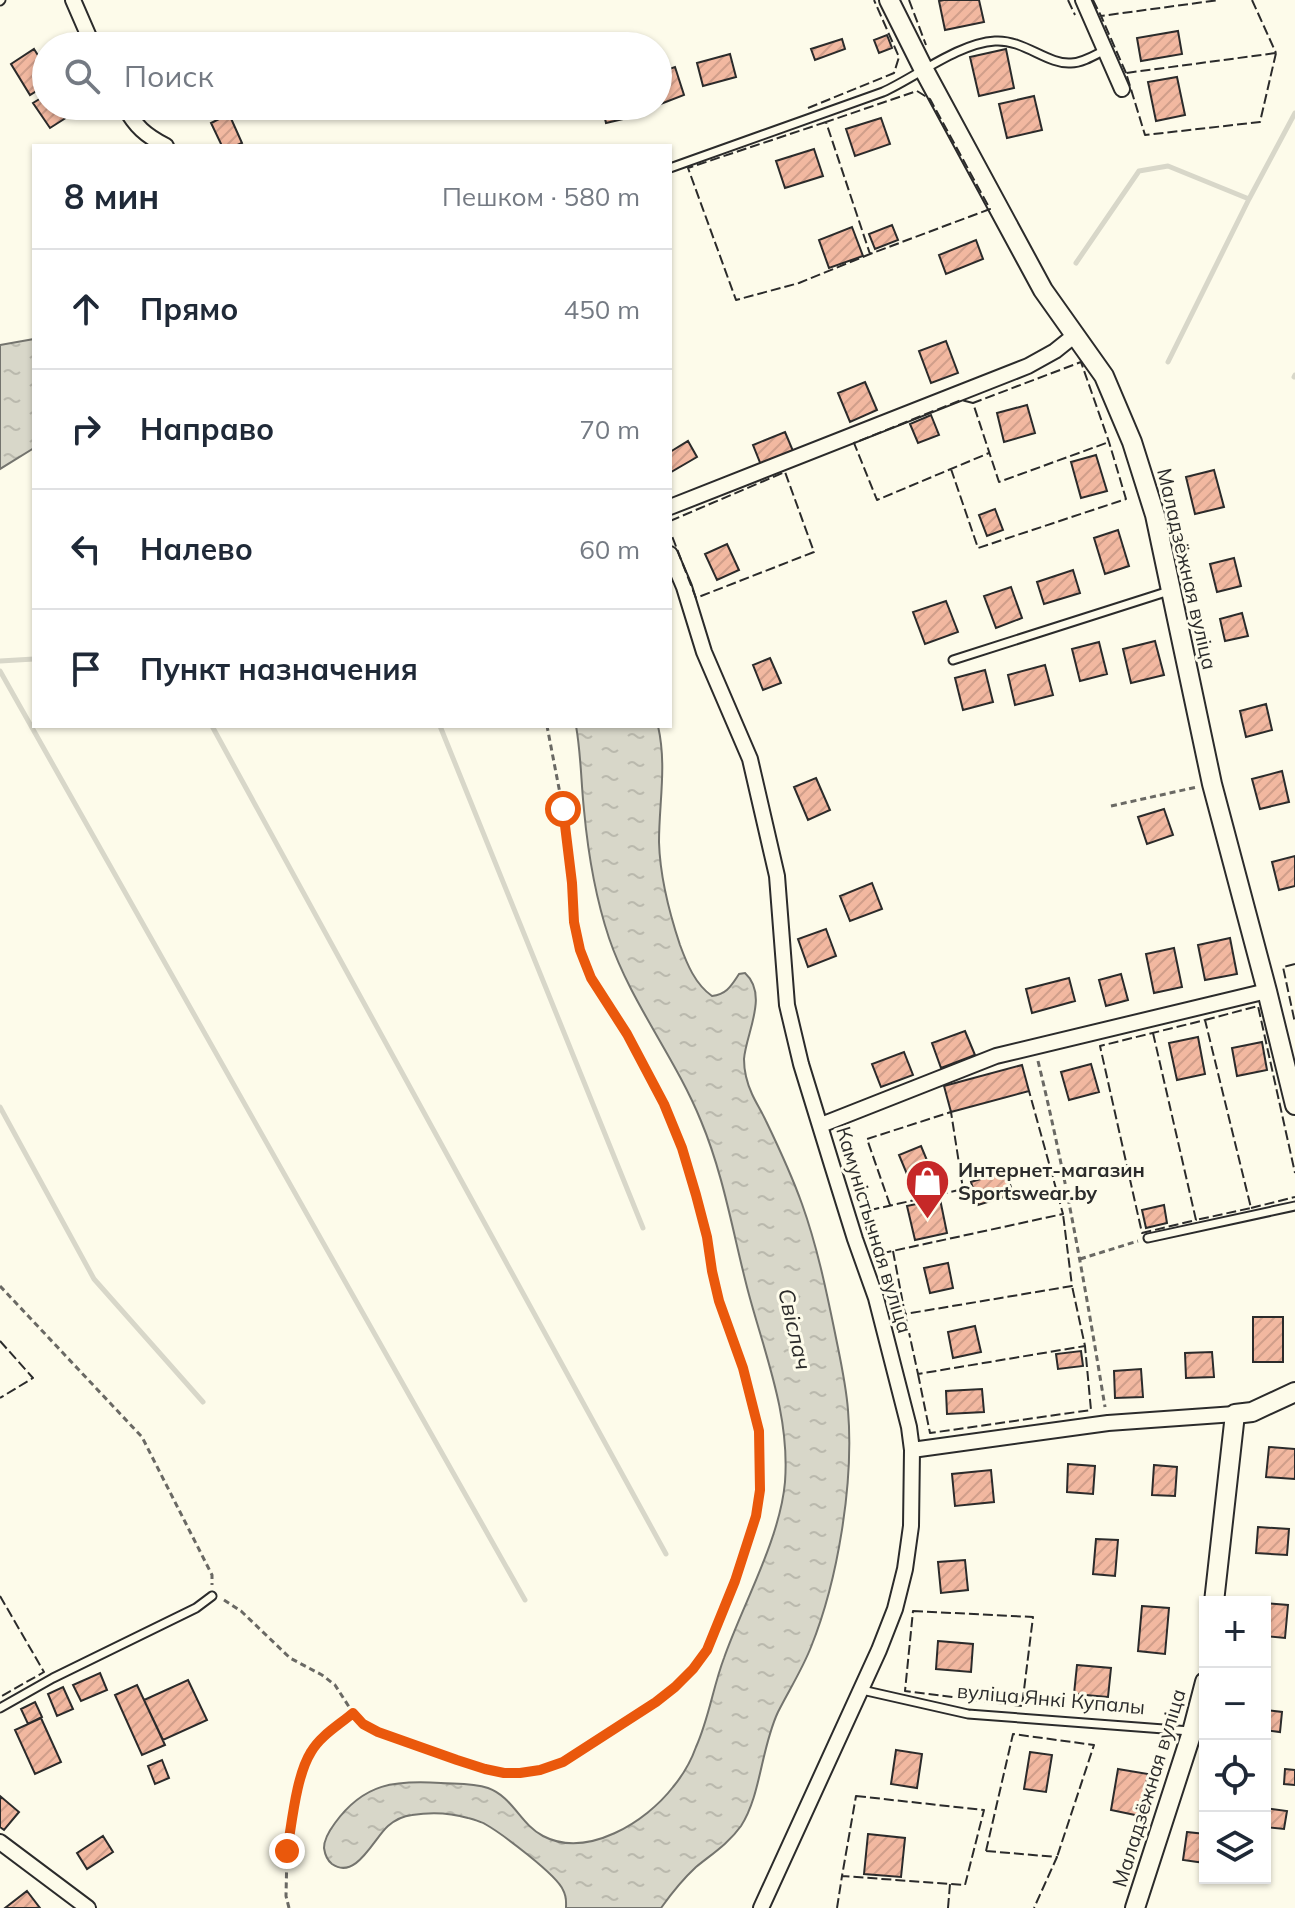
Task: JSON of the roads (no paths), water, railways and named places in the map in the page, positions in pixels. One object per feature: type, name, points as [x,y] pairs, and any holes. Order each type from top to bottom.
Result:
[{"type":"street","points":[[73,0],[87,32]]},
{"type":"street","name":"Маладзёжная вуліца","points":[[889,0],[1043,290],[1104,376],[1132,442],[1155,515],[1212,784],[1295,1105]]},
{"type":"street","points":[[1083,0],[1122,89]]},
{"type":"street","points":[[132,120],[163,144]]},
{"type":"street","points":[[672,506],[1028,366],[1075,335]]},
{"type":"street","name":"Камуністычная вуліца","points":[[672,559],[704,652],[750,759],[777,876],[787,1005],[801,1064],[876,1298],[912,1450],[911,1526],[895,1609],[761,1908]]},
{"type":"street","points":[[821,1125],[996,1056],[1267,991]]},
{"type":"street","points":[[912,1450],[1108,1423],[1252,1412],[1295,1392]]},
{"type":"street","points":[[1215,1596],[1235,1414]]},
{"type":"street","name":"Маладзёжная вуліца","points":[[1135,1908],[1199,1705]]},
{"type":"street","points":[[0,1842],[88,1908]]},
{"type":"lane","points":[[672,167],[883,92],[969,46],[1011,41],[1071,64],[1105,50]]},
{"type":"lane","points":[[953,660],[1171,590]]},
{"type":"lane","points":[[1148,1238],[1295,1206]]},
{"type":"lane","points":[[0,1708],[53,1678],[196,1608],[212,1596]]},
{"type":"lane","name":"вуліца Янкі Купалы","points":[[861,1690],[968,1714],[1192,1732]]},
{"type":"water","points":[[32,339],[32,449],[0,469],[0,345]]},
{"type":"water","name":"Свіслач","points":[[576,728],[658,728],[662,770],[660,855],[672,920],[692,973],[712,996],[725,991],[739,974],[745,973],[752,982],[756,1003],[744,1059],[746,1077],[790,1173],[812,1236],[825,1284],[848,1410],[846,1499],[836,1562],[821,1621],[800,1672],[772,1726],[748,1814],[726,1843],[691,1872],[661,1908],[566,1908],[565,1895],[559,1883],[528,1855],[484,1823],[455,1815],[426,1814],[399,1819],[388,1826],[357,1863],[349,1867],[332,1864],[324,1848],[335,1823],[357,1799],[382,1787],[409,1782],[488,1788],[504,1798],[535,1831],[560,1842],[596,1840],[632,1824],[647,1813],[677,1782],[694,1752],[724,1658],[769,1548],[782,1504],[786,1457],[780,1409],[722,1184],[690,1097],[629,985],[609,938],[590,858]]},
{"type":"waterway","points":[[1168,362],[1295,113]]},
{"type":"waterway","points":[[1076,263],[1139,171],[1168,166],[1249,199]]},
{"type":"waterway","points":[[0,661],[32,659]]},
{"type":"waterway","points":[[0,671],[32,728]]},
{"type":"waterway","points":[[32,728],[525,1600]]},
{"type":"waterway","points":[[213,728],[666,1554]]},
{"type":"waterway","points":[[441,728],[643,1228]]},
{"type":"waterway","points":[[0,1107],[94,1279],[203,1402]]},
{"type":"place","name":"Интернет-магазин Sportswear.by","points":[[927,1221]]}]
